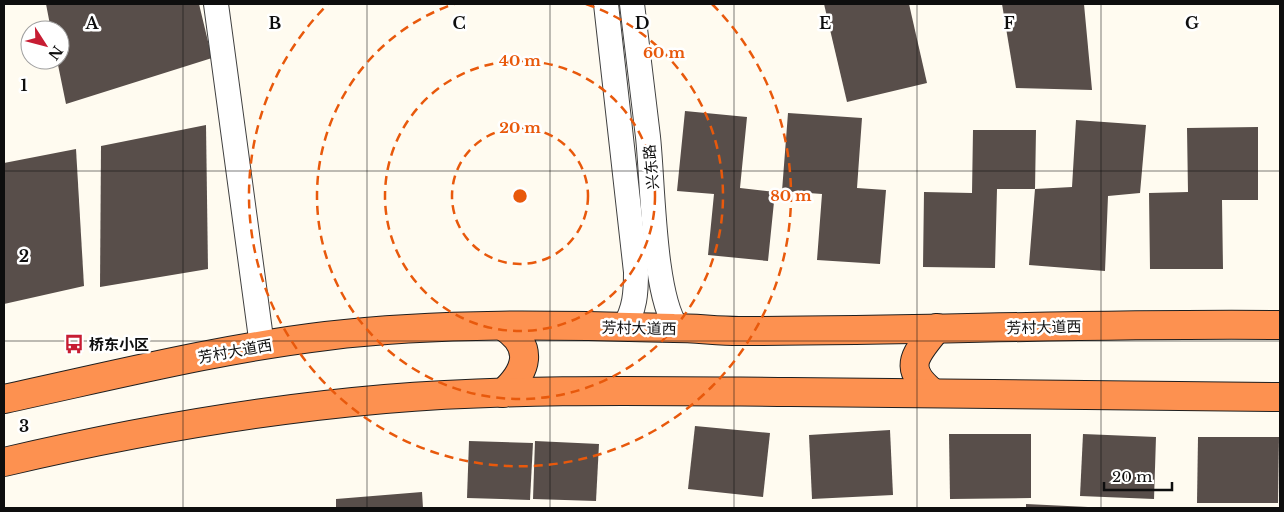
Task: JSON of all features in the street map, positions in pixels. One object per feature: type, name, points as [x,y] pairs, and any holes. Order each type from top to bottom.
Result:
[{"type":"highway","name":"芳村大道西","points":[[4,399],[216,353],[328,336],[504,326],[677,328],[736,331],[1178,324],[1280,325]]},
{"type":"highway","points":[[503,393],[521,372],[525,356],[521,344],[514,334],[504,326]]},
{"type":"highway","points":[[933,393],[918,380],[914,371],[914,362],[918,351],[937,328]]},
{"type":"highway","points":[[4,462],[72,446],[183,426],[381,399],[503,393],[631,390],[1280,397]]},
{"type":"street","points":[[216,4],[262,346]]},
{"type":"street","name":"兴东路","points":[[606,4],[636,272],[636,297],[632,313],[624,327]]},
{"type":"street","name":"兴东路","points":[[638,5],[660,271],[668,311],[677,328]]},
{"type":"building","points":[[46,4],[199,4],[212,58],[66,104],[59,70],[70,70],[70,20],[49,20]]},
{"type":"building","points":[[824,4],[909,4],[927,83],[847,102]]},
{"type":"building","points":[[1002,4],[1084,4],[1092,90],[1016,88]]},
{"type":"building","points":[[685,111],[747,117],[740,188],[775,192],[768,261],[708,255],[714,194],[677,191]]},
{"type":"building","points":[[788,113],[862,118],[857,188],[886,190],[880,264],[817,260],[822,194],[782,191]]},
{"type":"building","points":[[1076,120],[1146,125],[1140,193],[1108,196],[1105,271],[1029,265],[1035,189],[1072,187]]},
{"type":"building","points":[[206,125],[208,269],[100,287],[101,146]]},
{"type":"building","points":[[1258,127],[1258,200],[1222,200],[1223,269],[1150,269],[1149,193],[1188,192],[1187,128]]},
{"type":"building","points":[[973,130],[1036,130],[1035,189],[997,189],[995,268],[923,267],[924,192],[972,193]]},
{"type":"building","points":[[76,149],[84,286],[4,304],[4,163]]},
{"type":"building","points":[[695,426],[770,433],[763,497],[688,489]]},
{"type":"building","points":[[890,430],[893,495],[812,499],[809,435]]},
{"type":"building","points":[[949,434],[1031,434],[1031,498],[950,499]]},
{"type":"building","points":[[1083,434],[1156,437],[1154,499],[1080,496]]},
{"type":"building","points":[[1198,437],[1279,437],[1278,503],[1197,503]]},
{"type":"building","points":[[469,441],[533,443],[530,500],[467,498]]},
{"type":"building","points":[[535,441],[599,444],[596,501],[533,499]]},
{"type":"building","points":[[422,492],[423,508],[336,508],[336,499]]},
{"type":"building","points":[[1026,504],[1088,507],[1088,508],[1026,508]]},
{"type":"place","name":"桥东小区","points":[[74,344]]}]
